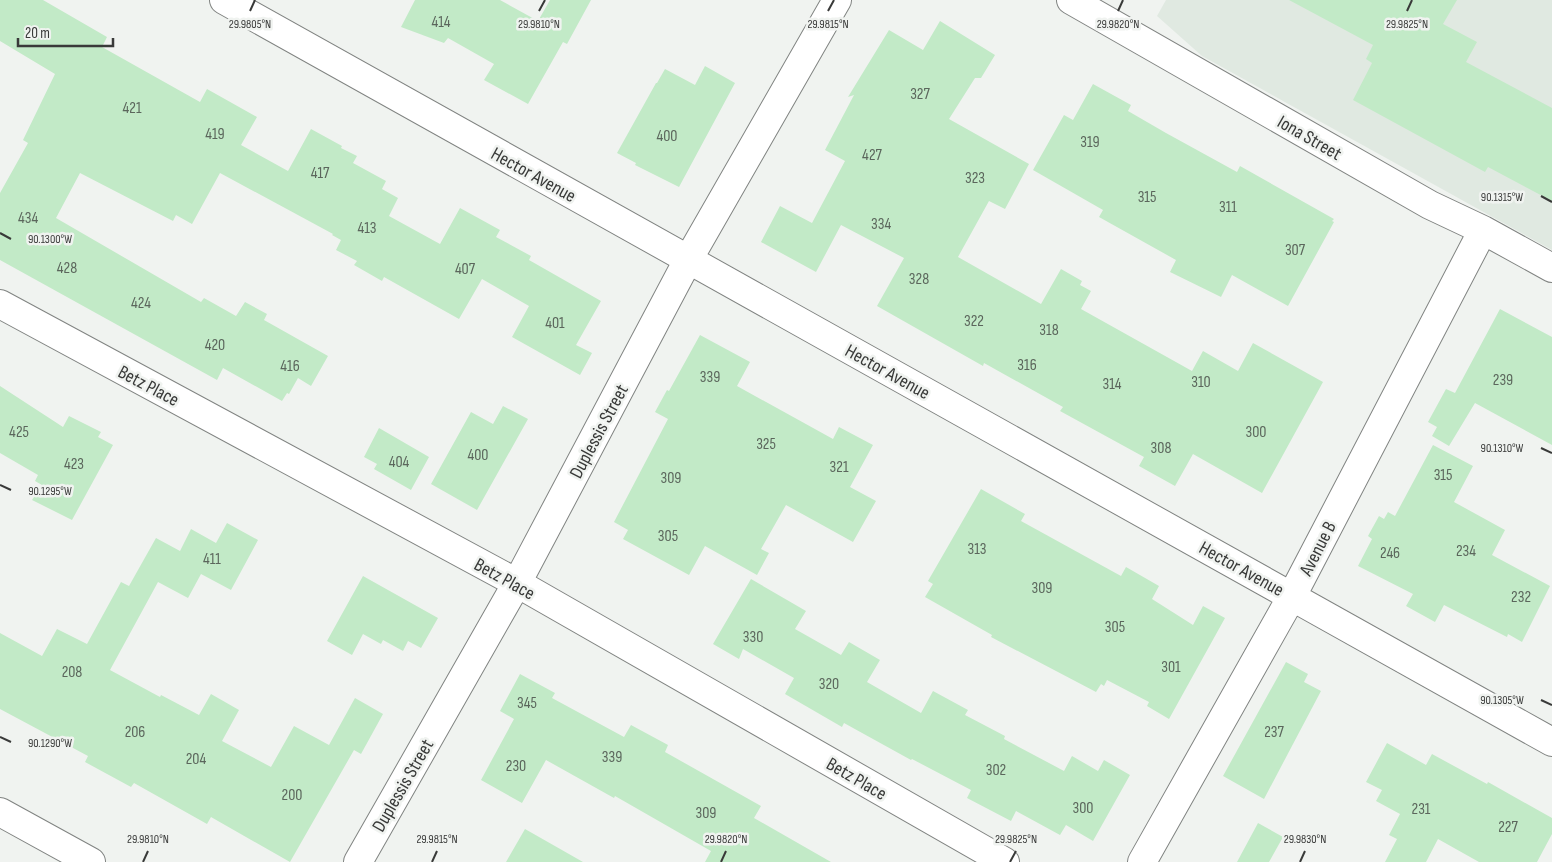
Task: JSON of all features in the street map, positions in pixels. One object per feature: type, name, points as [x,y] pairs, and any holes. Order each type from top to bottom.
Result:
[{"type":"street","name":"Hector Avenue","points":[[224,0],[1552,742]]},
{"type":"street","name":"Duplessis Street","points":[[358,862],[517,584],[688,260],[838,0]]},
{"type":"street","name":"Iona Street","points":[[1071,0],[1430,205],[1484,230],[1552,268]]},
{"type":"street","name":"Avenue B","points":[[1142,862],[1292,596],[1484,230]]},
{"type":"street","name":"Betz Place","points":[[0,304],[517,584],[1005,862]]},
{"type":"street","points":[[0,812],[91,862]]},
{"type":"shaded area","points":[[1166,0],[1552,0],[1552,250],[1202,56],[1157,16]]},
{"type":"building","points":[[0,0],[43,0],[107,37],[102,47],[200,102],[207,89],[257,117],[241,145],[288,171],[311,129],[342,146],[341,148],[357,156],[353,163],[386,181],[382,189],[398,198],[389,216],[440,244],[460,208],[500,230],[496,237],[531,256],[529,260],[601,301],[576,345],[592,353],[580,375],[512,337],[529,306],[482,279],[459,319],[384,277],[382,281],[354,265],[357,261],[336,250],[341,240],[333,234],[220,173],[192,224],[176,215],[173,221],[80,173],[56,218],[201,302],[204,298],[236,316],[245,302],[267,314],[264,320],[328,356],[311,386],[298,378],[289,394],[287,393],[282,401],[223,368],[217,380],[0,260],[0,193],[28,143],[23,140],[55,74],[0,41]]},
{"type":"building","points":[[415,0],[500,0],[538,21],[550,0],[591,0],[567,44],[563,42],[528,104],[484,80],[494,64],[448,38],[444,43],[401,27]]},
{"type":"building","points":[[1289,0],[1457,0],[1443,24],[1477,42],[1466,62],[1552,108],[1552,201],[1488,167],[1485,172],[1353,100],[1372,63],[1366,59],[1373,45]]},
{"type":"building","points":[[940,21],[995,55],[981,78],[975,78],[949,119],[1029,164],[1005,209],[989,201],[958,257],[1041,304],[1061,269],[1082,281],[1080,285],[1091,291],[1081,309],[1192,371],[1203,351],[1238,371],[1253,343],[1323,382],[1262,493],[1193,454],[1175,486],[1139,466],[1144,457],[1060,411],[1063,407],[984,363],[983,366],[877,306],[904,258],[841,225],[816,272],[761,242],[780,206],[812,223],[845,161],[825,150],[854,95],[848,97],[889,30],[923,50]]},
{"type":"building","points":[[705,66],[735,83],[679,187],[635,165],[636,163],[617,153],[665,69],[695,85]]},
{"type":"building","points":[[1093,84],[1131,105],[1128,111],[1166,133],[1237,172],[1240,166],[1334,219],[1288,306],[1232,275],[1221,297],[1170,272],[1176,260],[1099,217],[1103,210],[1033,170],[1064,115],[1073,120]]},
{"type":"building","points":[[1500,309],[1552,337],[1552,445],[1475,403],[1449,446],[1432,436],[1437,427],[1428,422],[1446,389],[1455,393]]},
{"type":"building","points":[[700,335],[750,362],[737,386],[833,439],[839,427],[873,445],[850,487],[876,501],[853,542],[786,505],[761,549],[769,553],[757,575],[705,546],[689,575],[623,539],[628,530],[614,522],[668,419],[655,412]]},
{"type":"building","points":[[0,386],[63,427],[69,416],[101,432],[98,437],[113,445],[72,520],[32,500],[42,485],[35,481],[38,475],[0,453]]},
{"type":"building","points":[[503,406],[528,419],[477,510],[431,484],[471,412],[493,424]]},
{"type":"building","points":[[379,428],[429,457],[411,490],[374,469],[377,464],[364,457]]},
{"type":"building","points":[[1433,445],[1473,466],[1454,502],[1505,530],[1492,555],[1550,586],[1522,642],[1508,634],[1507,637],[1444,605],[1435,622],[1406,606],[1413,594],[1358,566],[1372,539],[1368,536],[1379,516],[1384,519],[1388,512],[1395,516]]},
{"type":"building","points":[[981,489],[1025,514],[1021,521],[1121,576],[1126,567],[1159,586],[1152,599],[1193,625],[1203,606],[1225,618],[1169,719],[1147,706],[1149,702],[1107,680],[1104,686],[1101,684],[1096,692],[991,637],[992,635],[925,597],[933,584],[928,581]]},
{"type":"building","points":[[227,523],[258,540],[231,590],[201,574],[188,598],[158,582],[110,670],[160,697],[161,695],[199,715],[211,694],[239,710],[222,741],[271,767],[294,726],[329,745],[355,698],[383,714],[361,754],[354,750],[290,862],[211,817],[207,824],[134,783],[131,787],[85,762],[88,756],[0,709],[0,633],[42,656],[57,629],[87,644],[121,582],[129,586],[156,538],[180,551],[191,529],[216,543]]},
{"type":"building","points":[[363,576],[438,618],[421,648],[408,641],[403,651],[383,640],[381,644],[363,634],[352,655],[327,641]]},
{"type":"building","points":[[751,579],[806,611],[795,629],[841,655],[849,642],[880,660],[867,682],[921,713],[933,691],[968,710],[965,715],[1005,736],[1004,739],[1064,771],[1072,756],[1098,771],[1104,760],[1130,775],[1093,841],[1066,825],[1060,835],[1016,811],[1011,821],[967,798],[971,790],[844,723],[842,727],[785,694],[794,678],[743,649],[739,659],[713,644]]},
{"type":"building","points":[[1286,662],[1308,674],[1304,682],[1321,691],[1264,799],[1223,776]]},
{"type":"building","points":[[520,674],[555,693],[552,698],[624,737],[631,725],[668,745],[665,752],[761,806],[754,818],[831,862],[705,862],[711,851],[615,796],[614,798],[546,760],[522,803],[481,780],[514,719],[500,711]]},
{"type":"building","points":[[1387,743],[1426,765],[1432,754],[1487,784],[1488,782],[1552,818],[1552,834],[1537,862],[1479,862],[1438,839],[1426,862],[1385,862],[1397,839],[1389,835],[1400,814],[1376,801],[1382,790],[1366,782]]},
{"type":"building","points":[[1258,823],[1283,837],[1269,862],[1237,862]]},
{"type":"building","points":[[525,829],[583,862],[506,862]]}]
